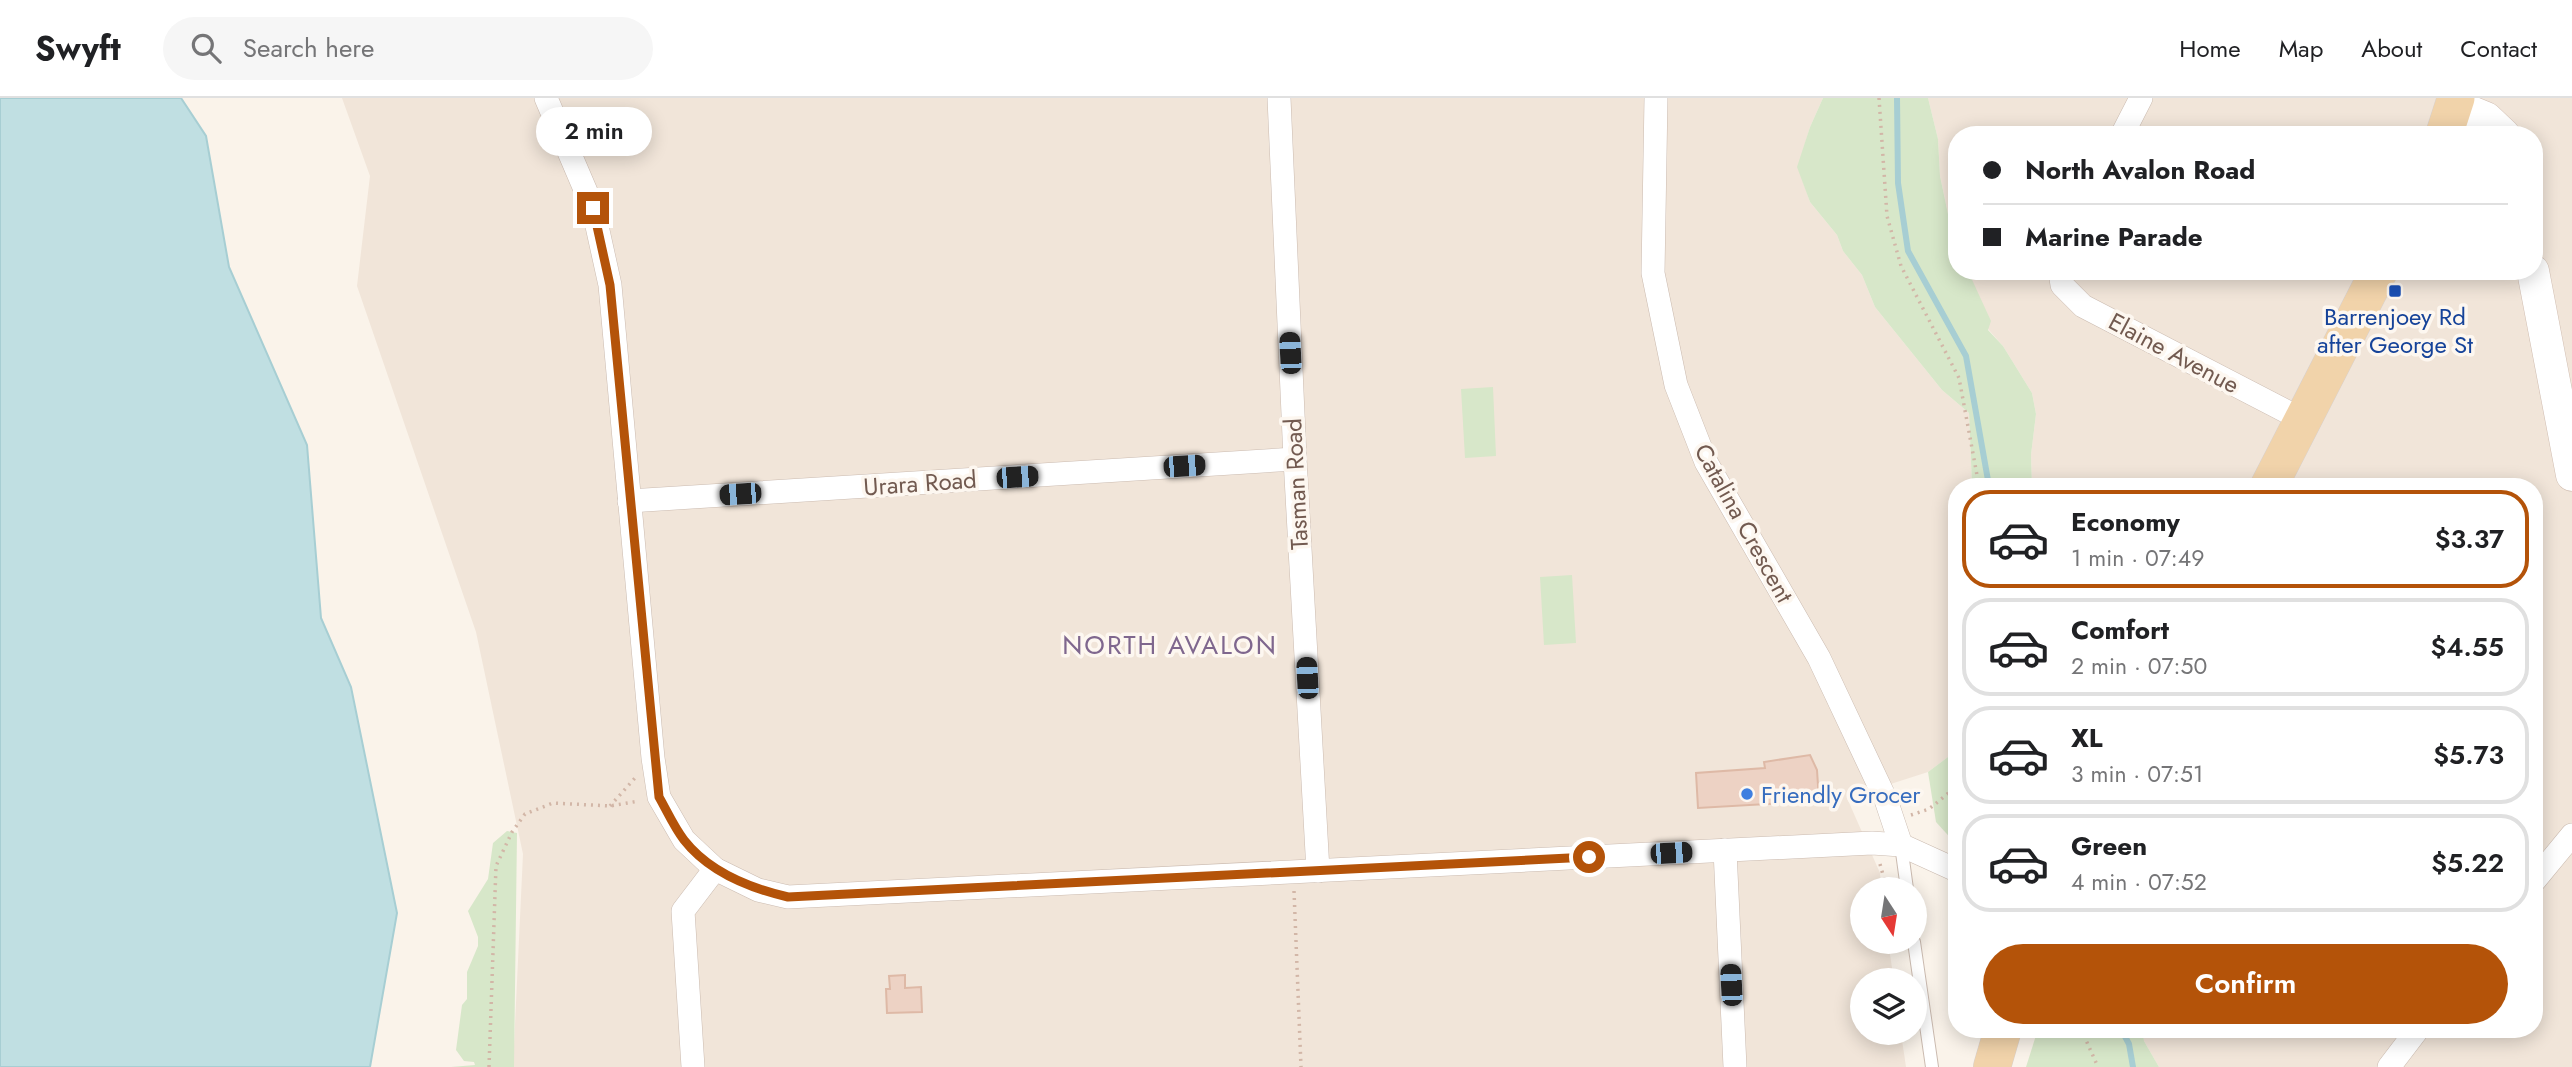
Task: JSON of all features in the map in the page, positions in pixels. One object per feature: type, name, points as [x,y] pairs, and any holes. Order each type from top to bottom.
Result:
[{"type":"main road","points":[[2273,478],[2374,280]]},
{"type":"main road","points":[[1992,1067],[2000,1038]]},
{"type":"street","points":[[546,98],[593,208],[610,285],[653,758],[659,797],[684,841],[715,869],[758,890],[788,897],[1872,844],[1901,845],[1948,866]]},
{"type":"street","name":"Tasman Road","points":[[1279,98],[1295,459],[1318,870]]},
{"type":"street","name":"Catalina Crescent","points":[[1656,98],[1653,273],[1676,385],[1706,462],[1819,658],[1886,800],[1901,845]]},
{"type":"street","points":[[2127,126],[2141,98]]},
{"type":"street","points":[[2452,113],[2486,118],[2494,126]]},
{"type":"street","name":"Elaine Avenue","points":[[2061,280],[2062,285],[2083,306],[2303,420]]},
{"type":"street","points":[[2535,280],[2572,475]]},
{"type":"street","name":"Urara Road","points":[[629,501],[1295,459]]},
{"type":"street","points":[[2543,870],[2572,835]]},
{"type":"street","points":[[1725,850],[1735,1067]]},
{"type":"street","points":[[693,1067],[683,911],[715,869]]},
{"type":"street","points":[[2389,1067],[2411,1038]]},
{"type":"lane","points":[[1901,845],[1905,877]]},
{"type":"lane","points":[[1916,954],[1932,1067]]},
{"type":"path","points":[[1878,98],[1887,216],[1901,267],[1959,378],[1978,478]]},
{"type":"path","points":[[610,806],[653,758]]},
{"type":"path","points":[[1893,820],[1929,809],[1948,794]]},
{"type":"path","points":[[489,1067],[496,866],[512,832],[525,814],[553,803],[610,806],[659,797]]},
{"type":"path","points":[[1293,872],[1301,1067]]},
{"type":"path","points":[[2085,1038],[2098,1067]]},
{"type":"shaded area","points":[[342,98],[1823,98],[1810,127],[1798,167],[1810,202],[1837,235],[1843,251],[1862,275],[1875,307],[1942,390],[1969,413],[1972,478],[1948,478],[1948,757],[1928,772],[1847,798],[1880,877],[1850,877],[1850,954],[1890,954],[1892,968],[1850,968],[1850,1045],[1903,1045],[1906,1067],[513,1067],[523,854],[476,632],[357,286],[370,176]]},
{"type":"shaded area","points":[[1928,98],[2572,98],[2572,1067],[2159,1067],[2144,1038],[2543,1038],[2543,478],[2032,478],[2031,455],[2036,414],[2032,393],[2003,346],[1988,329],[1971,280],[2543,280],[2543,126],[1948,126],[1948,214],[1940,176],[1938,139]]},
{"type":"green space","points":[[1823,98],[1928,98],[1938,139],[1940,176],[1948,214],[1948,280],[1972,280],[1991,321],[1988,330],[2003,346],[2032,393],[2036,414],[2031,455],[2032,478],[1972,478],[1969,413],[1942,390],[1875,307],[1862,275],[1843,251],[1837,235],[1810,202],[1797,167]]},
{"type":"green space","points":[[1493,387],[1496,456],[1465,458],[1461,389]]},
{"type":"green space","points":[[1572,575],[1576,643],[1544,645],[1540,577]]},
{"type":"green space","points":[[1948,757],[1948,835],[1936,822],[1928,772]]},
{"type":"green space","points":[[507,831],[517,833],[514,1067],[451,1067],[475,1065],[474,1062],[464,1061],[456,1050],[462,1005],[467,999],[467,972],[478,946],[478,937],[468,911],[488,879],[493,843]]},
{"type":"green space","points":[[2035,1038],[2144,1038],[2159,1067],[2026,1067]]},
{"type":"water","points":[[0,98],[181,98],[206,136],[229,267],[307,445],[321,618],[351,687],[397,913],[370,1067],[0,1067]]},
{"type":"building","points":[[1810,755],[1817,770],[1819,801],[1698,808],[1696,773],[1765,768],[1764,762]]},
{"type":"building","points":[[905,975],[905,988],[921,987],[922,1012],[887,1013],[886,989],[890,989],[889,976]]},
{"type":"waterway","points":[[1897,98],[1898,183],[1908,251],[1966,356],[1988,478]]},
{"type":"waterway","points":[[2126,1038],[2133,1067]]},
{"type":"place","name":"Barrenjoey Rd after George St","points":[[2395,291]]},
{"type":"place","name":"Friendly Grocer","points":[[1747,794]]},
{"type":"district","name":"NORTH AVALON","points":[[1170,645]]},
{"type":"route","points":[[593,208],[610,285],[653,758],[659,797],[684,841],[715,869],[758,890],[788,897],[1589,857]]}]
